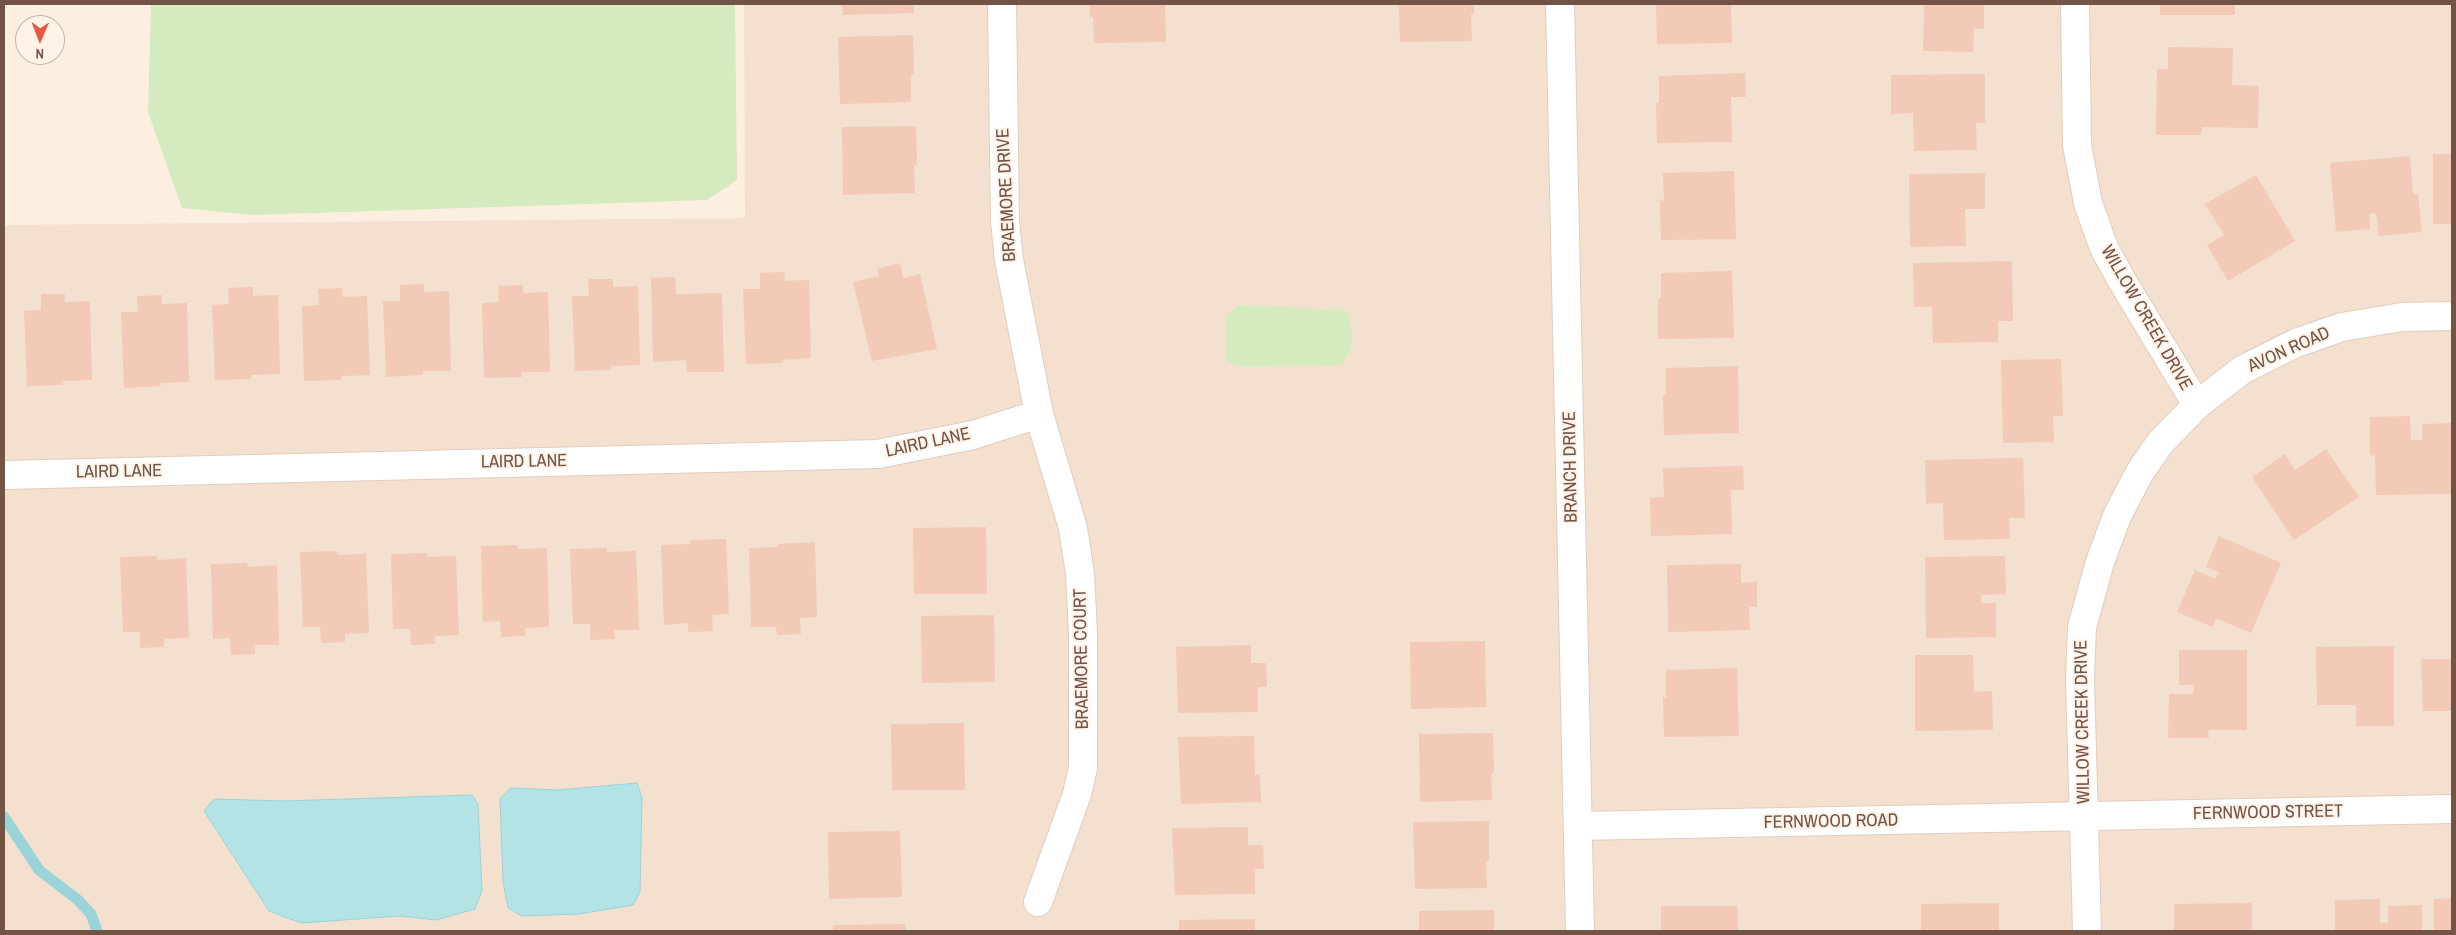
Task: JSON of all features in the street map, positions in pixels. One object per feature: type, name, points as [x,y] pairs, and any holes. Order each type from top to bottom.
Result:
[{"type":"street","name":"BRAEMORE DRIVE","points":[[1002,4],[1005,221],[1009,260],[1039,414]]},
{"type":"street","name":"BRANCH DRIVE","points":[[1560,4],[1580,931]]},
{"type":"street","name":"WILLOW CREEK DRIVE","points":[[2075,4],[2077,145],[2088,203],[2104,248],[2197,405],[2160,443],[2140,472],[2117,516],[2100,562],[2082,627],[2080,680],[2087,931]]},
{"type":"street","name":"AVON ROAD","points":[[2197,405],[2242,370],[2296,343],[2342,327],[2402,317],[2452,316]]},
{"type":"street","name":"LAIRD LANE","points":[[4,475],[878,454],[973,435],[1039,414]]},
{"type":"street","name":"BRAEMORE COURT","points":[[1038,902],[1077,794],[1083,768],[1083,632],[1080,574],[1073,528],[1049,456],[1039,414]]},
{"type":"street","name":"FERNWOOD STREET","points":[[2084,817],[2452,809]]},
{"type":"street","name":"FERNWOOD ROAD","points":[[1578,826],[2084,817]]},
{"type":"shaded area","points":[[744,4],[2452,4],[2452,931],[4,931],[4,225],[745,218]]},
{"type":"green space","points":[[151,4],[735,4],[737,180],[707,200],[253,215],[182,208],[148,112]]},
{"type":"green space","points":[[1239,305],[1341,310],[1347,312],[1352,332],[1351,348],[1342,364],[1338,365],[1243,367],[1227,361],[1227,316]]},
{"type":"water","points":[[637,783],[642,797],[640,892],[633,905],[579,914],[522,916],[508,908],[503,881],[500,799],[511,788],[558,790]]},
{"type":"water","points":[[472,795],[478,804],[482,891],[475,909],[436,920],[400,916],[301,923],[269,911],[204,811],[214,799],[284,801]]},
{"type":"building","points":[[842,4],[914,4],[914,13],[843,15]]},
{"type":"building","points":[[1090,4],[1165,4],[1166,42],[1094,43],[1093,17],[1090,17]]},
{"type":"building","points":[[1399,4],[1474,4],[1474,14],[1471,14],[1472,41],[1400,42]]},
{"type":"building","points":[[1731,4],[1732,43],[1657,44],[1656,5]]},
{"type":"building","points":[[1924,4],[1984,4],[1984,29],[1974,28],[1973,52],[1923,51]]},
{"type":"building","points":[[2160,4],[2235,4],[2235,15],[2160,15]]},
{"type":"building","points":[[913,35],[914,75],[911,75],[911,102],[840,104],[838,37]]},
{"type":"building","points":[[2168,47],[2233,48],[2232,85],[2259,86],[2258,128],[2202,127],[2201,135],[2156,135],[2157,69],[2168,69]]},
{"type":"building","points":[[1745,73],[1746,97],[1731,97],[1732,142],[1657,143],[1656,103],[1659,103],[1659,76]]},
{"type":"building","points":[[1985,74],[1985,123],[1976,123],[1977,150],[1914,151],[1913,113],[1891,114],[1891,75]]},
{"type":"building","points":[[916,126],[917,165],[914,165],[915,193],[843,195],[842,127]]},
{"type":"building","points":[[2433,154],[2452,154],[2452,224],[2433,224]]},
{"type":"building","points":[[2410,156],[2413,195],[2418,194],[2422,232],[2379,236],[2376,213],[2369,214],[2370,229],[2336,232],[2330,163]]},
{"type":"building","points":[[1734,171],[1736,239],[1661,240],[1660,200],[1664,201],[1663,173]]},
{"type":"building","points":[[1985,173],[1985,209],[1965,209],[1966,246],[1910,247],[1909,174]]},
{"type":"building","points":[[2256,175],[2295,241],[2228,281],[2207,245],[2224,235],[2205,204]]},
{"type":"building","points":[[2012,261],[2013,321],[1998,321],[1998,342],[1933,343],[1932,307],[1914,307],[1913,263]]},
{"type":"building","points":[[900,263],[903,278],[920,274],[937,349],[872,361],[853,282],[879,276],[877,269]]},
{"type":"building","points":[[1732,271],[1734,338],[1658,339],[1658,299],[1661,299],[1661,273]]},
{"type":"building","points":[[784,272],[785,281],[809,280],[811,358],[783,360],[783,363],[746,364],[743,289],[760,289],[760,273]]},
{"type":"building","points":[[675,277],[676,294],[722,293],[724,372],[687,372],[686,360],[653,362],[651,278]]},
{"type":"building","points":[[588,279],[613,279],[613,287],[638,286],[640,365],[611,366],[611,370],[575,371],[572,296],[589,296]]},
{"type":"building","points":[[424,284],[424,292],[449,291],[451,371],[423,371],[423,375],[386,377],[383,301],[400,301],[400,285]]},
{"type":"building","points":[[523,285],[523,293],[548,292],[550,372],[521,372],[522,377],[484,378],[482,303],[499,302],[498,286]]},
{"type":"building","points":[[253,287],[253,296],[278,295],[280,374],[251,375],[251,379],[215,380],[212,305],[229,304],[228,288]]},
{"type":"building","points":[[342,288],[343,297],[367,296],[370,375],[341,376],[341,380],[304,381],[302,306],[319,305],[318,289]]},
{"type":"building","points":[[41,294],[65,294],[65,302],[90,301],[92,380],[63,381],[63,385],[27,386],[24,311],[41,310]]},
{"type":"building","points":[[162,295],[162,304],[187,303],[189,382],[160,383],[161,386],[124,388],[121,312],[138,312],[137,296]]},
{"type":"building","points":[[2061,359],[2063,416],[2053,416],[2054,442],[2003,443],[2001,360]]},
{"type":"building","points":[[1738,366],[1739,433],[1664,435],[1663,395],[1666,395],[1666,368]]},
{"type":"building","points":[[2410,416],[2411,440],[2422,440],[2422,424],[2452,423],[2452,494],[2376,495],[2375,455],[2370,456],[2370,417]]},
{"type":"building","points":[[2326,449],[2359,497],[2294,540],[2252,477],[2285,454],[2295,470]]},
{"type":"building","points":[[2023,458],[2025,518],[2009,518],[2010,539],[1944,540],[1943,503],[1926,504],[1925,460]]},
{"type":"building","points":[[1743,466],[1744,490],[1731,490],[1732,534],[1651,536],[1650,498],[1664,497],[1663,468]]},
{"type":"building","points":[[986,527],[987,594],[914,594],[913,528]]},
{"type":"building","points":[[2219,536],[2281,563],[2251,633],[2216,618],[2213,627],[2177,612],[2195,570],[2215,579],[2219,572],[2206,567]]},
{"type":"building","points":[[726,539],[729,614],[712,615],[713,631],[688,632],[688,623],[664,625],[661,545],[690,544],[690,540]]},
{"type":"building","points":[[815,542],[817,617],[800,618],[801,634],[777,635],[776,627],[751,627],[749,548],[778,547],[778,544]]},
{"type":"building","points":[[518,545],[518,549],[547,548],[549,627],[525,628],[525,636],[501,637],[500,621],[483,622],[481,546]]},
{"type":"building","points":[[607,548],[607,552],[636,551],[639,630],[614,630],[615,639],[590,640],[590,624],[573,624],[570,549]]},
{"type":"building","points":[[337,551],[337,555],[366,554],[369,633],[345,634],[345,642],[321,643],[320,627],[303,627],[300,552]]},
{"type":"building","points":[[427,553],[427,557],[456,556],[459,635],[435,636],[435,644],[411,645],[410,629],[393,629],[391,554]]},
{"type":"building","points":[[157,556],[157,560],[186,558],[189,638],[164,639],[164,647],[140,648],[140,632],[123,632],[120,557]]},
{"type":"building","points":[[2005,556],[2006,594],[1981,595],[1981,603],[1996,603],[1996,637],[1926,638],[1925,557]]},
{"type":"building","points":[[247,563],[248,567],[277,565],[279,645],[255,645],[255,654],[231,655],[230,638],[213,639],[211,564]]},
{"type":"building","points":[[1741,564],[1741,583],[1757,582],[1757,607],[1749,607],[1750,630],[1668,632],[1667,565]]},
{"type":"building","points":[[994,615],[995,682],[922,683],[921,616]]},
{"type":"building","points":[[1485,641],[1486,707],[1411,709],[1410,642]]},
{"type":"building","points":[[1251,645],[1251,663],[1266,663],[1267,687],[1258,687],[1258,712],[1178,713],[1176,647]]},
{"type":"building","points":[[2394,646],[2394,726],[2356,726],[2356,705],[2317,705],[2316,647]]},
{"type":"building","points":[[2179,650],[2247,650],[2247,730],[2208,730],[2209,738],[2168,738],[2169,694],[2193,694],[2194,685],[2179,685]]},
{"type":"building","points":[[1915,655],[1973,655],[1974,692],[1992,691],[1993,730],[1915,731]]},
{"type":"building","points":[[2421,659],[2452,659],[2452,711],[2423,711]]},
{"type":"building","points":[[1737,668],[1739,736],[1664,737],[1663,697],[1666,698],[1666,670]]},
{"type":"building","points":[[964,723],[965,790],[892,790],[891,724]]},
{"type":"building","points":[[1493,733],[1494,773],[1491,773],[1492,800],[1420,802],[1419,734]]},
{"type":"building","points":[[1254,736],[1255,775],[1260,775],[1261,802],[1181,804],[1178,737]]},
{"type":"building","points":[[1489,821],[1489,861],[1486,861],[1487,888],[1415,889],[1413,822]]},
{"type":"building","points":[[1248,827],[1248,845],[1263,845],[1264,869],[1255,869],[1255,894],[1175,895],[1172,828]]},
{"type":"building","points":[[900,831],[902,897],[829,899],[828,832]]},
{"type":"building","points":[[2452,898],[2452,931],[2434,931],[2434,899]]},
{"type":"building","points":[[2380,899],[2380,923],[2388,923],[2388,906],[2422,905],[2422,931],[2335,931],[2335,900]]},
{"type":"building","points":[[1999,903],[1999,931],[1921,931],[1921,904]]},
{"type":"building","points":[[2252,903],[2252,931],[2174,931],[2174,904]]},
{"type":"building","points":[[1661,906],[1737,906],[1738,931],[1661,931]]},
{"type":"building","points":[[1494,910],[1494,931],[1419,931],[1419,911]]},
{"type":"building","points":[[1255,919],[1255,931],[1179,931],[1179,920]]},
{"type":"building","points":[[905,924],[906,931],[833,931],[833,925]]},
{"type":"waterway","points":[[4,817],[39,870],[78,900],[91,914],[97,931]]}]
